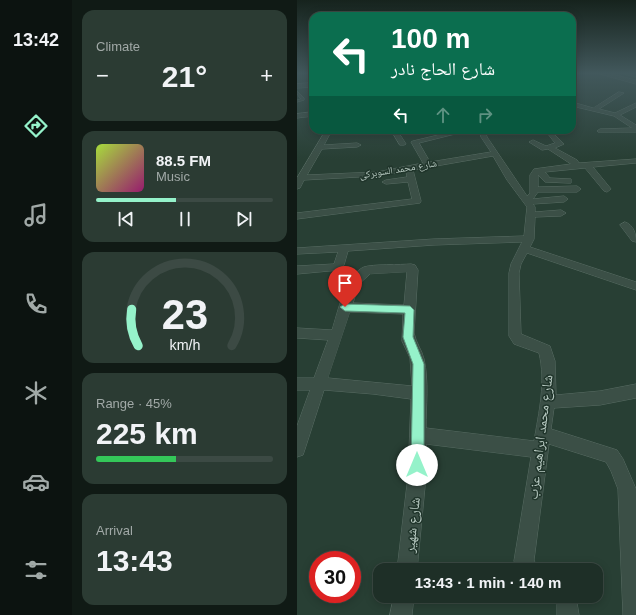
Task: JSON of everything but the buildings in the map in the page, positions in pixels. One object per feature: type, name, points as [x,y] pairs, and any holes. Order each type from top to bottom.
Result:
[{"type":"street","points":[[583,106],[590,102]]},
{"type":"street","points":[[595,109],[607,102]]},
{"type":"street","points":[[576,105],[616,115],[636,129]]},
{"type":"street","points":[[616,115],[636,105]]},
{"type":"street","points":[[297,116],[309,114]]},
{"type":"street","points":[[600,131],[636,129]]},
{"type":"street","points":[[299,181],[327,134]]},
{"type":"street","points":[[396,134],[402,144]]},
{"type":"street","points":[[433,134],[436,137]]},
{"type":"street","points":[[428,164],[415,142],[450,134]]},
{"type":"street","points":[[482,134],[511,180],[531,207],[527,244]]},
{"type":"street","points":[[547,148],[560,143],[551,134]]},
{"type":"street","points":[[533,142],[574,162],[575,166]]},
{"type":"street","points":[[319,147],[357,145]]},
{"type":"street","points":[[386,182],[410,173],[497,157]]},
{"type":"street","name":"شارع محمد السوبركى","points":[[299,181],[363,175],[410,173],[428,164],[497,157]]},
{"type":"street","points":[[527,201],[533,195],[534,175],[539,171],[575,166],[636,161]]},
{"type":"street","points":[[587,165],[607,189]]},
{"type":"street","points":[[539,171],[548,180],[568,181]]},
{"type":"street","points":[[297,216],[417,201],[410,173]]},
{"type":"street","points":[[534,190],[577,189]]},
{"type":"street","points":[[527,201],[564,199]]},
{"type":"street","points":[[531,215],[561,213]]},
{"type":"street","points":[[625,225],[636,239]]},
{"type":"street","points":[[297,251],[433,242],[527,244],[636,286]]},
{"type":"street","name":"شارع محمد ابراهيم عزب","points":[[526,563],[547,402],[548,368],[545,350],[519,340],[515,336],[514,273],[516,264],[527,244]]},
{"type":"street","points":[[297,270],[336,267],[339,265],[344,248]]},
{"type":"street","name":"شارع شهير","points":[[345,307],[354,283],[365,271],[372,269],[411,268],[413,270],[408,337],[419,364],[416,491],[408,563]]},
{"type":"street","points":[[297,449],[345,307],[410,310]]},
{"type":"street","points":[[297,333],[336,335]]},
{"type":"street","points":[[297,384],[320,383],[378,387],[418,393]]},
{"type":"street","points":[[547,402],[600,398],[636,391]]},
{"type":"street","points":[[417,435],[541,442],[567,441],[611,456],[632,491],[634,615]]},
{"type":"street","points":[[401,615],[403,603]]},
{"type":"street","points":[[567,603],[568,615]]},
{"type":"route","points":[[345,307],[410,310],[408,337],[419,364],[417,465]]}]
